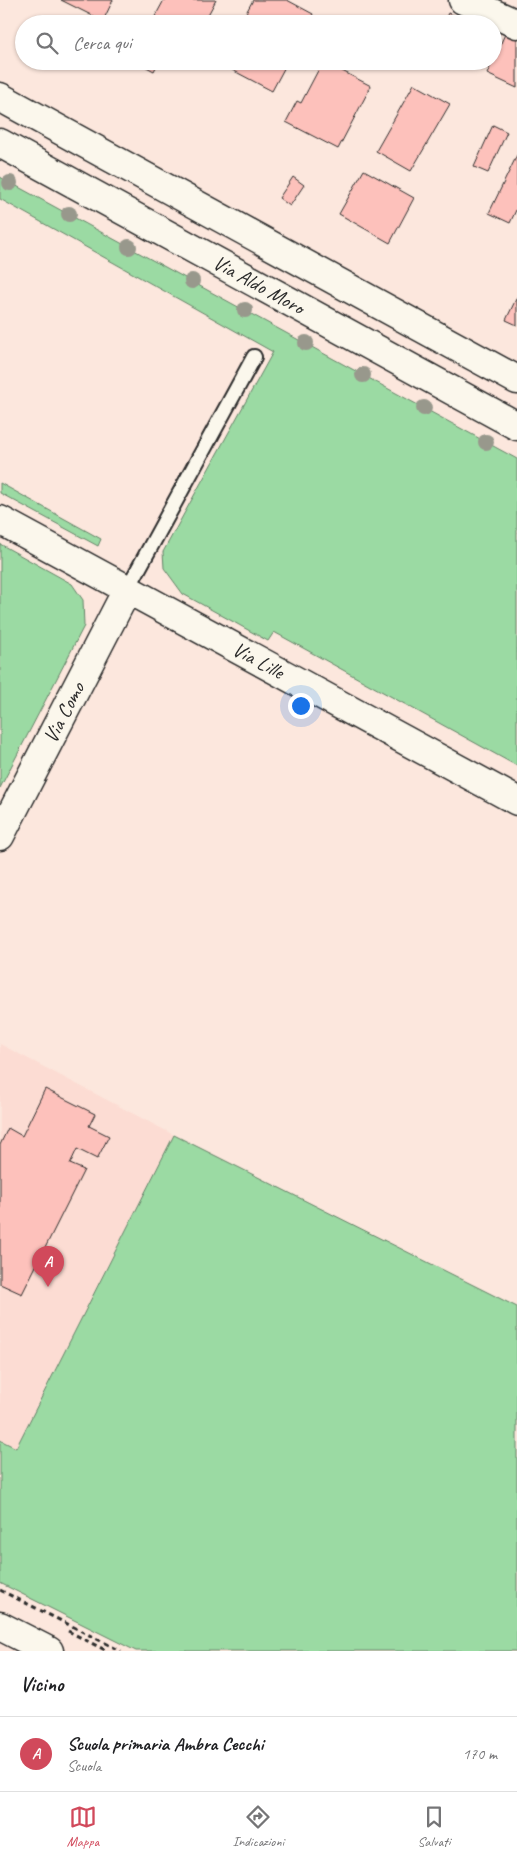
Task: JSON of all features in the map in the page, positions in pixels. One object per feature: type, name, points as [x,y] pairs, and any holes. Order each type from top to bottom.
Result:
[{"type":"main road","points":[[463,0],[497,15]]},
{"type":"main road","points":[[502,17],[517,24]]},
{"type":"main road","name":"Via Aldo Moro","points":[[0,97],[517,380]]},
{"type":"main road","name":"Via Aldo Moro","points":[[0,143],[517,426]]},
{"type":"main road","name":"Via Lille","points":[[0,520],[517,801]]},
{"type":"main road","name":"Via Como","points":[[0,836],[128,588]]},
{"type":"main road","points":[[0,1626],[49,1651]]},
{"type":"lane","points":[[128,588],[254,357]]},
{"type":"path","points":[[0,1590],[120,1651]]},
{"type":"shaded area","points":[[0,1044],[174,1135],[16,1448],[0,1440]]},
{"type":"green space","points":[[0,177],[517,459],[517,766],[274,632],[268,641],[183,594],[164,568],[163,552],[273,352],[0,199]]},
{"type":"green space","points":[[0,483],[101,539],[98,546],[0,493]]},
{"type":"green space","points":[[0,544],[72,584],[83,600],[84,626],[0,788]]},
{"type":"green space","points":[[174,1135],[517,1307],[517,1651],[136,1651],[0,1583],[0,1440],[16,1448]]},
{"type":"building","points":[[61,0],[113,0],[106,15],[91,15]]},
{"type":"building","points":[[164,0],[216,0],[208,15],[156,15]]},
{"type":"building","points":[[253,0],[287,0],[313,14],[312,15],[245,15]]},
{"type":"building","points":[[505,34],[517,39],[517,88],[487,74],[489,70],[502,70],[502,41]]},
{"type":"building","points":[[232,70],[283,70],[272,91]]},
{"type":"building","points":[[318,70],[340,70],[371,86],[338,149],[286,122],[297,101],[301,103]]},
{"type":"building","points":[[414,84],[450,104],[411,171],[376,151]]},
{"type":"building","points":[[493,125],[507,132],[488,173],[474,167]]},
{"type":"building","points":[[517,155],[517,208],[510,223],[489,213]]},
{"type":"building","points":[[364,170],[414,198],[390,243],[339,214]]},
{"type":"building","points":[[293,177],[304,185],[290,206],[279,198]]},
{"type":"building","points":[[517,297],[517,325],[506,320]]},
{"type":"building","points":[[45,1089],[95,1114],[89,1126],[109,1136],[97,1159],[77,1149],[70,1164],[84,1170],[22,1294],[0,1284],[0,1145],[8,1128],[22,1136]]},
{"type":"place","name":"Scuola primaria Ambra Cecchi","points":[[48,1287]]}]
